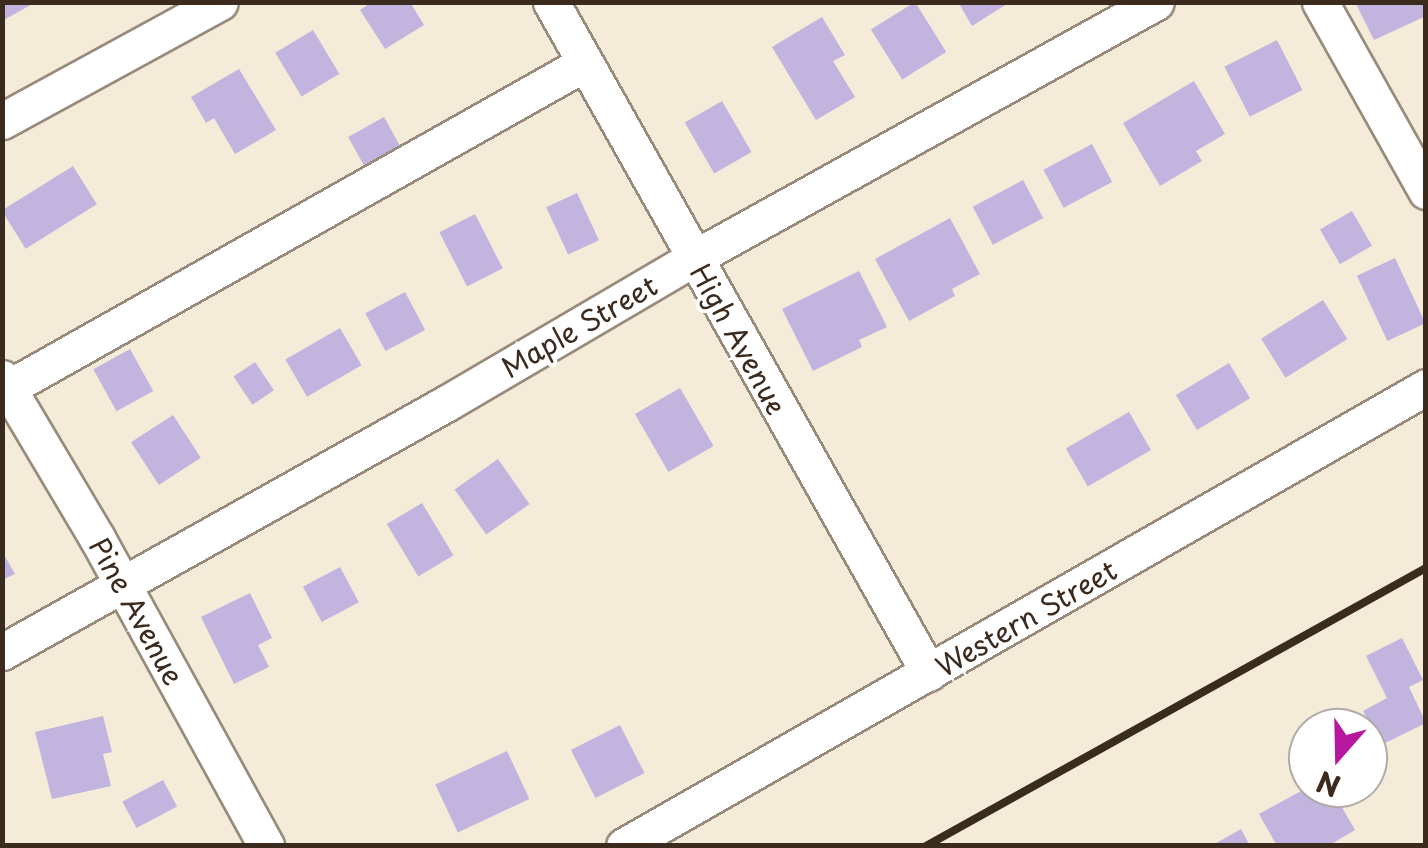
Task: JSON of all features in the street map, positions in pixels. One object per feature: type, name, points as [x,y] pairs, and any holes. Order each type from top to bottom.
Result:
[{"type":"street","points":[[2,121],[220,2]]},
{"type":"street","name":"High Avenue","points":[[551,2],[929,673]]},
{"type":"street","name":"Maple Street","points":[[2,652],[124,587],[694,258],[1156,2]]},
{"type":"street","points":[[1320,2],[1426,191]]},
{"type":"street","points":[[5,383],[585,62]]},
{"type":"street","name":"Pine Avenue","points":[[5,383],[124,587],[266,846]]},
{"type":"street","name":"Western Street","points":[[624,846],[1426,387]]},
{"type":"building","points":[[2,2],[36,2],[2,21]]},
{"type":"building","points":[[372,2],[410,2],[424,25],[385,49],[360,10]]},
{"type":"building","points":[[915,2],[946,52],[902,80],[871,30]]},
{"type":"building","points":[[958,2],[1010,2],[972,26]]},
{"type":"building","points":[[1355,2],[1426,2],[1426,16],[1374,40]]},
{"type":"building","points":[[822,17],[845,55],[833,61],[855,97],[816,120],[772,47]]},
{"type":"building","points":[[313,30],[339,74],[302,96],[275,53]]},
{"type":"building","points":[[1277,40],[1302,90],[1250,117],[1224,67]]},
{"type":"building","points":[[239,69],[276,130],[235,154],[214,118],[206,123],[191,97]]},
{"type":"building","points":[[1194,81],[1225,134],[1196,151],[1202,161],[1160,186],[1123,123]]},
{"type":"building","points":[[722,101],[752,152],[714,174],[685,122]]},
{"type":"building","points":[[384,117],[401,148],[365,167],[348,137]]},
{"type":"building","points":[[1092,144],[1112,182],[1064,208],[1043,170]]},
{"type":"building","points":[[73,166],[97,204],[26,249],[2,210]]},
{"type":"building","points":[[1023,180],[1043,218],[993,245],[973,207]]},
{"type":"building","points":[[577,193],[599,240],[568,254],[546,207]]},
{"type":"building","points":[[1352,211],[1372,246],[1340,264],[1320,230]]},
{"type":"building","points":[[475,214],[503,268],[467,287],[439,232]]},
{"type":"building","points":[[950,218],[980,274],[952,289],[955,296],[909,321],[875,259]]},
{"type":"building","points":[[1395,258],[1425,323],[1387,341],[1357,276]]},
{"type":"building","points":[[859,271],[887,327],[859,340],[862,347],[813,371],[782,309]]},
{"type":"building","points":[[405,292],[425,330],[385,351],[365,313]]},
{"type":"building","points":[[1323,300],[1347,339],[1285,378],[1261,339]]},
{"type":"building","points":[[340,328],[362,365],[307,397],[285,360]]},
{"type":"building","points":[[130,349],[153,391],[117,411],[93,369]]},
{"type":"building","points":[[255,362],[274,390],[252,405],[233,377]]},
{"type":"building","points":[[1229,363],[1250,398],[1197,430],[1176,395]]},
{"type":"building","points":[[680,388],[714,446],[668,472],[635,414]]},
{"type":"building","points":[[1129,412],[1151,450],[1088,487],[1066,448]]},
{"type":"building","points":[[173,415],[201,458],[159,485],[131,442]]},
{"type":"building","points":[[498,459],[530,504],[486,534],[455,489]]},
{"type":"building","points":[[422,503],[453,555],[418,576],[387,524]]},
{"type":"building","points":[[2,551],[15,574],[2,580]]},
{"type":"building","points":[[340,567],[359,602],[322,622],[303,587]]},
{"type":"building","points":[[250,593],[272,638],[258,645],[269,667],[234,684],[201,617]]},
{"type":"building","points":[[1402,638],[1423,680],[1409,687],[1426,723],[1388,742],[1388,708],[1369,708],[1387,698],[1366,656]]},
{"type":"building","points":[[103,716],[112,752],[103,754],[111,786],[52,799],[35,732]]},
{"type":"building","points":[[620,725],[645,773],[596,798],[571,750]]},
{"type":"building","points":[[507,751],[529,799],[458,832],[435,784]]},
{"type":"building","points":[[163,780],[177,806],[136,828],[122,802]]},
{"type":"building","points":[[1288,798],[1288,808],[1342,808],[1355,830],[1328,846],[1277,846],[1259,814]]},
{"type":"building","points":[[1241,829],[1250,846],[1211,846]]},
{"type":"railway","points":[[926,846],[1426,568]]}]
